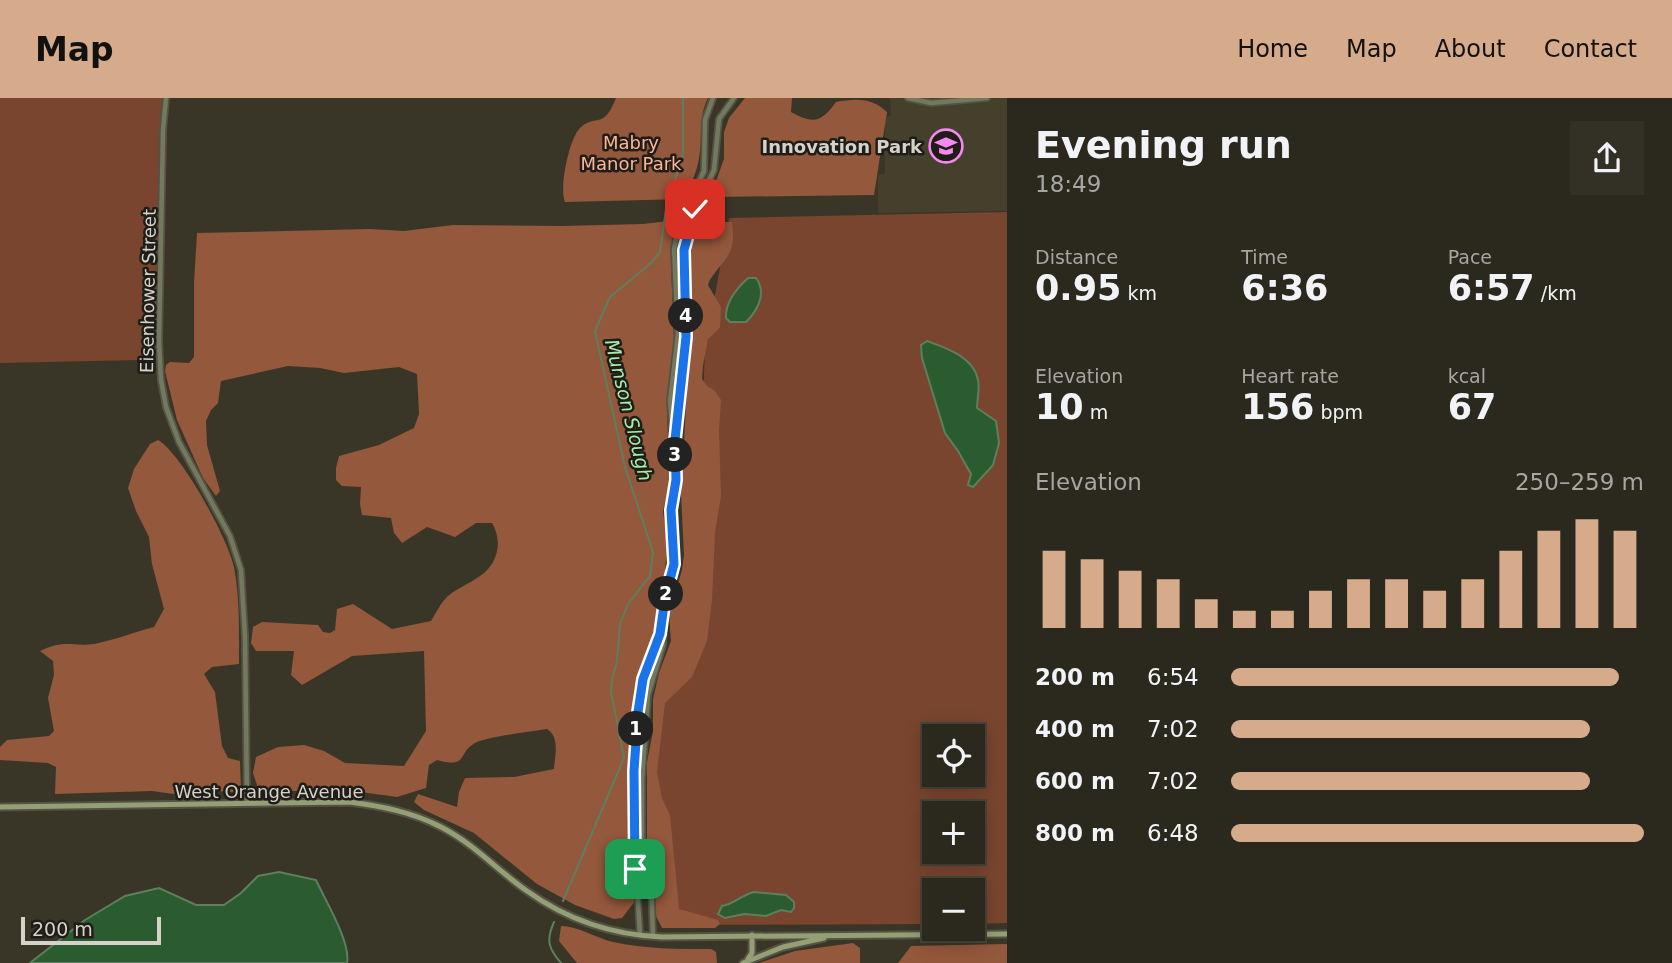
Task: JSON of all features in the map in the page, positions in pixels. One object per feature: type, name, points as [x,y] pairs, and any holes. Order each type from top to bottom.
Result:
[{"type":"main road","name":"West Orange Avenue","points":[[0,807],[349,802],[384,807],[442,828],[472,846],[526,891],[555,909],[596,926],[640,935],[1007,934]]},
{"type":"main road","points":[[743,963],[751,954],[752,935]]},
{"type":"main road","points":[[743,963],[789,946],[844,935]]},
{"type":"street","name":"Eisenhower Street","points":[[166,98],[163,130],[159,357],[161,380],[166,407],[179,442],[230,536],[241,570],[244,597],[247,803]]},
{"type":"street","points":[[640,935],[634,763],[638,712],[643,679],[656,648],[664,617],[674,558],[671,510],[676,480],[670,410],[678,334],[674,249],[679,225],[704,171],[705,120],[713,98]]},
{"type":"street","points":[[675,447],[686,337],[683,268],[685,242],[692,217],[714,170],[719,119],[734,98]]},
{"type":"street","points":[[908,98],[931,103],[987,98]]},
{"type":"street","points":[[653,936],[651,878],[642,838],[641,788],[648,695],[663,645],[664,617]]},
{"type":"shaded area","points":[[0,98],[163,98],[155,347],[150,356],[138,360],[0,363]]},
{"type":"shaded area","name":"Innovation Park","points":[[890,98],[1007,98],[1007,211],[878,213],[878,175],[885,174],[885,117],[891,116]]},
{"type":"shaded area","points":[[1007,212],[1007,923],[985,924],[985,878],[922,878],[922,924],[669,925],[652,783],[662,700],[694,602],[705,350],[729,218]]},
{"type":"shaded area","points":[[748,278],[756,278],[761,290],[760,301],[746,322],[730,322],[726,318],[726,312],[730,301]]},
{"type":"shaded area","points":[[927,341],[958,354],[971,365],[979,383],[977,408],[996,421],[999,443],[993,465],[973,487],[968,485],[971,474],[945,433],[922,358],[921,345]]},
{"type":"shaded area","points":[[279,872],[316,880],[341,933],[347,963],[30,963],[85,920],[125,896],[159,888],[196,905],[224,905],[258,876]]},
{"type":"shaded area","points":[[754,892],[786,895],[794,902],[794,908],[791,912],[781,910],[766,916],[744,914],[725,918],[718,914],[722,906]]},
{"type":"green space","name":"Mabry Manor Park","points":[[616,98],[708,98],[702,120],[698,163],[685,199],[565,202],[564,175],[572,142],[580,128],[607,114]]},
{"type":"green space","points":[[745,98],[792,98],[791,112],[811,120],[821,118],[836,102],[864,100],[882,107],[887,112],[874,195],[713,197],[712,192],[724,159],[724,132],[729,118]]},
{"type":"green space","points":[[677,220],[671,263],[674,342],[667,402],[669,485],[663,511],[667,545],[665,573],[655,626],[634,690],[631,856],[636,900],[622,918],[614,919],[575,905],[537,884],[474,833],[424,810],[414,802],[418,794],[457,807],[465,778],[514,777],[554,769],[555,741],[547,729],[477,742],[459,761],[437,760],[429,765],[426,788],[397,797],[353,791],[267,791],[258,788],[253,773],[256,757],[278,747],[304,745],[324,751],[345,763],[404,766],[426,731],[424,651],[352,656],[302,685],[291,675],[294,651],[256,651],[251,643],[253,627],[262,622],[318,625],[323,632],[330,633],[335,630],[337,609],[353,604],[392,629],[431,621],[447,597],[486,571],[495,559],[498,545],[492,523],[476,523],[455,537],[427,527],[402,543],[394,533],[391,518],[362,515],[361,487],[342,486],[336,480],[339,456],[379,445],[414,428],[419,414],[417,374],[399,367],[344,373],[288,366],[221,381],[218,403],[206,421],[207,445],[220,491],[216,496],[203,478],[177,420],[165,371],[170,362],[189,363],[194,357],[197,233],[370,229],[404,231],[453,225],[562,226],[643,224]]},
{"type":"green space","points":[[709,222],[732,222],[733,237],[726,259],[708,285],[721,307],[720,328],[708,339],[702,379],[721,400],[721,496],[715,533],[712,600],[707,641],[692,677],[665,703],[657,772],[662,798],[670,815],[679,909],[718,920],[720,924],[715,928],[662,928],[656,916],[647,839],[647,762],[653,731],[653,699],[671,641],[669,614],[684,555],[681,494],[691,317],[689,270],[693,236],[698,226]]},
{"type":"green space","points":[[158,440],[179,462],[203,498],[223,537],[234,567],[238,603],[239,664],[212,667],[204,674],[215,692],[222,746],[228,758],[240,761],[241,790],[174,794],[152,791],[55,794],[56,767],[48,763],[0,760],[0,747],[7,740],[49,736],[54,731],[48,698],[54,675],[53,661],[40,651],[62,644],[94,644],[154,627],[164,609],[152,564],[149,537],[128,488],[134,469],[150,444]]},
{"type":"green space","points":[[561,926],[625,944],[711,949],[716,952],[717,963],[577,963],[559,941]]},
{"type":"green space","points":[[853,943],[860,948],[860,963],[759,963],[795,951]]},
{"type":"green space","points":[[1007,944],[1007,963],[898,963],[911,946]]},
{"type":"waterway","name":"Munson Slough","points":[[563,901],[624,758],[611,692],[612,680],[617,661],[620,624],[628,604],[650,576],[653,552],[625,467],[595,331],[610,297],[651,263],[660,252],[666,209],[683,154],[683,98]]},
{"type":"waterway","name":"Munson Slough","points":[[554,922],[550,944],[561,963]]},
{"type":"place","name":"Innovation Park","points":[[946,146]]},
{"type":"route","points":[[635,869],[634,771],[639,696],[660,634],[665,598],[674,564],[671,510],[676,480],[675,440],[686,337],[684,250],[695,209]]}]
